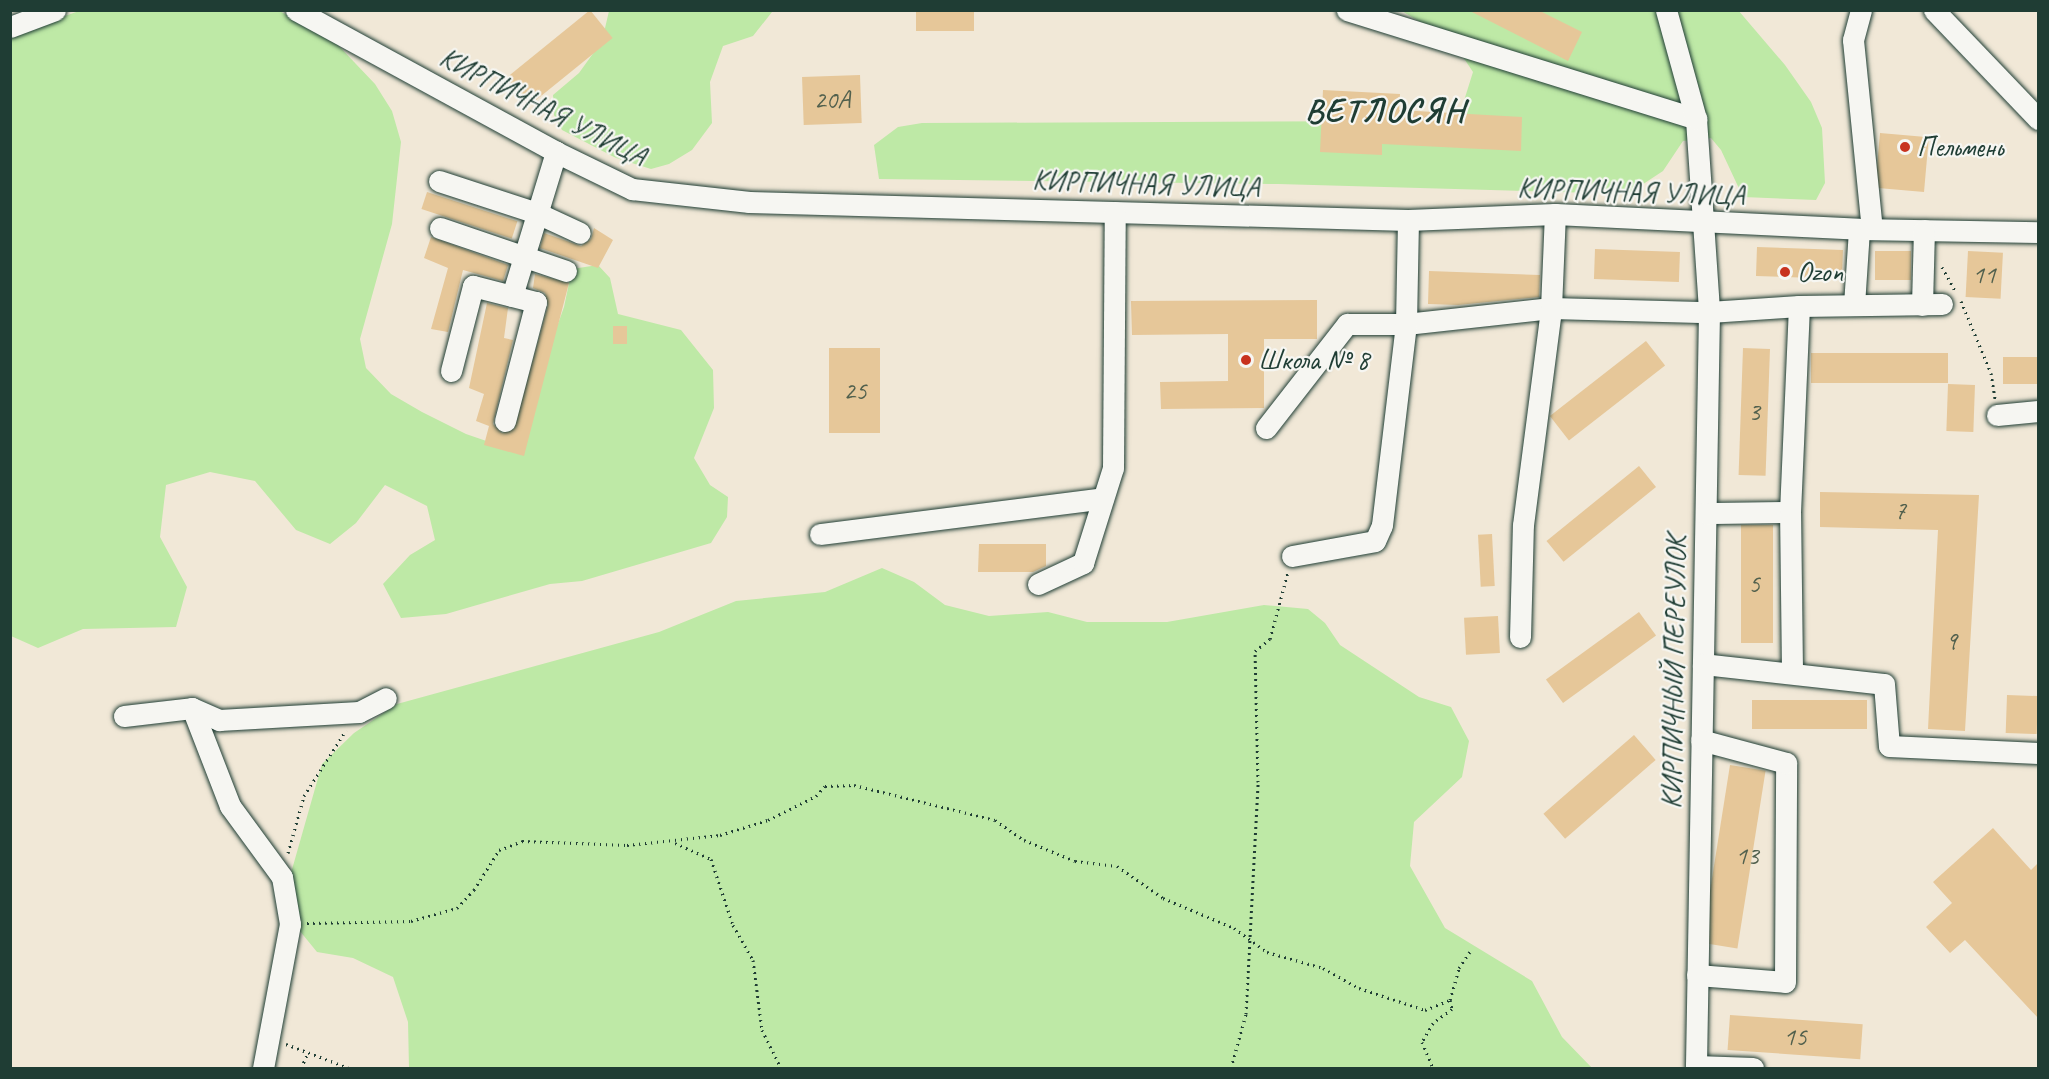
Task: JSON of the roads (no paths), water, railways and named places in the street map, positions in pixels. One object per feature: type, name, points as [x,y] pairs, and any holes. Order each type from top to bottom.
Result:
[{"type":"street","points":[[10,27],[55,10]]},
{"type":"street","name":"КИРПИЧНАЯ УЛИЦА","points":[[296,10],[556,152],[632,189],[749,202],[1408,220],[1555,214],[1865,229],[2038,232]]},
{"type":"street","points":[[1347,10],[1696,119]]},
{"type":"street","name":"КИРПИЧНЫЙ ПЕРЕУЛОК","points":[[1666,10],[1696,119],[1705,221],[1709,312],[1696,1066],[1753,1068]]},
{"type":"street","points":[[1854,306],[1865,229],[1853,40],[1861,10]]},
{"type":"street","points":[[1934,10],[2038,119]]},
{"type":"street","points":[[512,296],[556,152]]},
{"type":"street","points":[[439,181],[537,213],[580,233]]},
{"type":"street","points":[[1038,584],[1083,563],[1113,468],[1115,212]]},
{"type":"street","points":[[1520,638],[1523,525],[1551,308],[1555,214]]},
{"type":"street","points":[[1292,556],[1375,541],[1382,525],[1406,324],[1408,220]]},
{"type":"street","points":[[440,228],[566,271]]},
{"type":"street","points":[[1266,428],[1347,324],[1406,324],[1551,308],[1709,312],[1799,306],[1932,305],[1924,230]]},
{"type":"street","points":[[451,371],[473,286],[536,302],[505,422]]},
{"type":"street","points":[[1792,671],[1790,512],[1799,306]]},
{"type":"street","points":[[1997,415],[2038,411]]},
{"type":"street","points":[[820,534],[1103,498]]},
{"type":"street","points":[[1706,513],[1790,512]]},
{"type":"street","points":[[1703,664],[1792,671],[1884,684],[1889,746],[2038,753]]},
{"type":"street","points":[[124,716],[192,708],[219,720],[359,712],[386,698]]},
{"type":"street","points":[[192,708],[230,806],[282,877],[290,924],[263,1068]]},
{"type":"street","points":[[1697,975],[1785,982],[1786,763],[1701,740]]},
{"type":"place","name":"Пельмень","points":[[1905,147]]},
{"type":"place","name":"Ozon","points":[[1785,272]]},
{"type":"place","name":"Школа № 8","points":[[1246,360]]},
{"type":"district","name":"ВЕТЛОСЯН","points":[[1385,110]]}]
